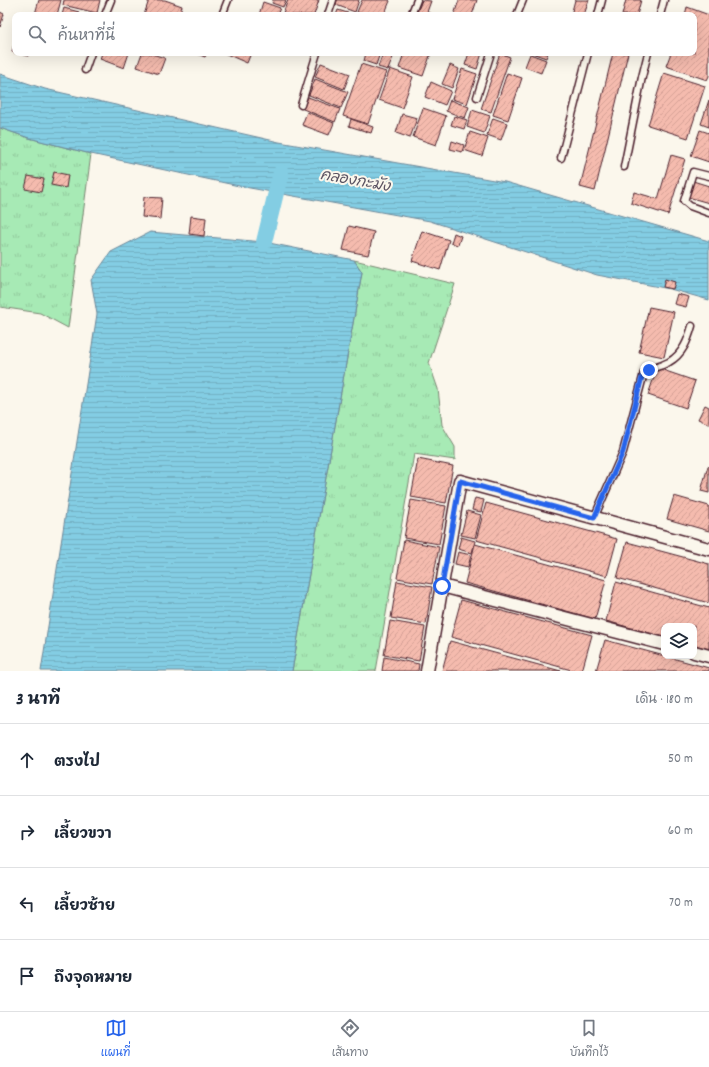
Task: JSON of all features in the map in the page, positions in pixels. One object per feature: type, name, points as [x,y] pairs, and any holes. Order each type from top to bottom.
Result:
[{"type":"street","points":[[427,671],[460,481],[709,549]]},
{"type":"street","points":[[442,586],[661,643]]},
{"type":"street","points":[[697,653],[709,656]]},
{"type":"lane","points":[[106,12],[111,0]]},
{"type":"lane","points":[[223,12],[228,0]]},
{"type":"lane","points":[[329,12],[332,0]]},
{"type":"lane","points":[[412,12],[417,0]]},
{"type":"lane","points":[[519,12],[523,0]]},
{"type":"lane","points":[[599,12],[602,0]]},
{"type":"lane","points":[[661,12],[664,0]]},
{"type":"lane","points":[[85,70],[91,56]]},
{"type":"lane","points":[[301,105],[316,56]]},
{"type":"lane","points":[[477,97],[490,56]]},
{"type":"lane","points":[[560,158],[587,56]]},
{"type":"lane","points":[[624,166],[647,56]]},
{"type":"lane","points":[[709,176],[693,172],[684,201],[690,206],[709,213]]},
{"type":"lane","points":[[594,518],[623,452],[644,373],[670,361],[679,354],[688,342],[692,326]]},
{"type":"green space","points":[[0,128],[29,138],[91,154],[68,328],[40,313],[0,307]]},
{"type":"green space","points":[[354,260],[455,284],[429,363],[438,389],[442,425],[455,447],[455,460],[414,454],[376,671],[292,671],[362,272]]},
{"type":"water","name":"คลองกะมัง","points":[[0,74],[45,89],[279,142],[505,182],[709,241],[709,300],[670,289],[597,275],[430,221],[239,186],[91,154],[29,138],[0,128]]},
{"type":"water","points":[[150,232],[264,242],[354,260],[362,272],[292,671],[41,671],[97,314],[91,280],[111,252]]},
{"type":"building","points":[[39,0],[61,0],[58,12],[36,12]]},
{"type":"building","points":[[64,0],[100,0],[97,12],[63,5]]},
{"type":"building","points":[[149,0],[165,0],[182,6],[180,12],[145,12]]},
{"type":"building","points":[[273,0],[286,0],[283,7],[272,3]]},
{"type":"building","points":[[288,0],[319,0],[315,12],[283,12]]},
{"type":"building","points":[[337,0],[359,0],[355,12],[336,5]]},
{"type":"building","points":[[362,0],[390,1],[385,12],[357,12]]},
{"type":"building","points":[[422,0],[431,1],[427,12],[417,12]]},
{"type":"building","points":[[459,0],[477,0],[473,12],[455,12]]},
{"type":"building","points":[[575,0],[589,0],[585,12],[572,12]]},
{"type":"building","points":[[626,0],[641,0],[638,12],[623,12]]},
{"type":"building","points":[[263,2],[280,8],[278,12],[260,12]]},
{"type":"building","points":[[687,7],[709,15],[709,76],[707,80],[666,66],[670,56],[697,56],[697,12],[686,12]]},
{"type":"building","points":[[64,8],[79,12],[63,12]]},
{"type":"building","points":[[0,12],[4,14],[0,27]]},
{"type":"building","points":[[101,56],[128,56],[124,68],[100,59]]},
{"type":"building","points":[[141,56],[159,56],[165,58],[159,74],[137,67]]},
{"type":"building","points":[[231,56],[250,56],[247,63]]},
{"type":"building","points":[[365,56],[379,56],[376,65],[364,61]]},
{"type":"building","points":[[382,56],[393,57],[388,70],[378,67]]},
{"type":"building","points":[[403,56],[430,56],[423,76],[399,68]]},
{"type":"building","points":[[468,56],[481,56],[477,69],[465,65]]},
{"type":"building","points":[[499,56],[510,57],[491,112],[481,109]]},
{"type":"building","points":[[529,56],[535,56],[546,60],[541,73],[525,67]]},
{"type":"building","points":[[612,56],[627,56],[595,191],[580,187]]},
{"type":"building","points":[[321,63],[350,74],[344,89],[315,77]]},
{"type":"building","points":[[361,64],[386,72],[368,124],[343,116]]},
{"type":"building","points":[[450,65],[459,69],[452,88],[442,84]]},
{"type":"building","points":[[390,69],[413,77],[402,108],[379,100]]},
{"type":"building","points":[[462,69],[477,74],[467,104],[452,99]]},
{"type":"building","points":[[507,73],[522,78],[508,120],[493,115]]},
{"type":"building","points":[[664,73],[705,86],[688,138],[648,125]]},
{"type":"building","points":[[315,79],[348,92],[341,108],[309,95]]},
{"type":"building","points":[[431,82],[451,91],[445,105],[425,97]]},
{"type":"building","points":[[308,97],[340,109],[335,122],[303,109]]},
{"type":"building","points":[[450,100],[469,107],[465,118],[446,111]]},
{"type":"building","points":[[709,100],[709,127],[701,124]]},
{"type":"building","points":[[423,108],[446,116],[436,145],[413,137]]},
{"type":"building","points":[[472,110],[490,116],[484,133],[467,127]]},
{"type":"building","points":[[307,112],[334,123],[329,135],[302,125]]},
{"type":"building","points":[[402,114],[417,118],[410,138],[396,133]]},
{"type":"building","points":[[454,116],[467,120],[464,129],[451,125]]},
{"type":"building","points":[[493,118],[507,123],[501,140],[487,135]]},
{"type":"building","points":[[351,119],[373,127],[371,133],[349,126]]},
{"type":"building","points":[[700,130],[709,133],[709,162],[691,156]]},
{"type":"building","points":[[470,132],[488,138],[482,156],[464,150]]},
{"type":"building","points":[[452,141],[464,145],[462,152],[450,149]]},
{"type":"building","points":[[671,155],[685,159],[668,215],[631,203],[634,192],[658,199]]},
{"type":"building","points":[[54,172],[68,175],[66,188],[51,185]]},
{"type":"building","points":[[28,176],[44,179],[41,192],[25,189]]},
{"type":"building","points":[[693,181],[709,186],[709,203],[688,197]]},
{"type":"building","points":[[144,197],[162,198],[160,219],[142,217]]},
{"type":"building","points":[[191,216],[206,218],[204,236],[189,234]]},
{"type":"building","points":[[349,226],[374,232],[368,255],[343,250]]},
{"type":"building","points":[[422,231],[449,240],[440,270],[412,261]]},
{"type":"building","points":[[454,233],[461,236],[458,245],[451,243]]},
{"type":"building","points":[[665,279],[675,282],[673,289],[663,287]]},
{"type":"building","points":[[677,294],[689,297],[686,307],[674,304]]},
{"type":"building","points":[[649,307],[674,312],[664,357],[639,352]]},
{"type":"building","points":[[657,368],[695,381],[686,408],[648,395]]},
{"type":"building","points":[[705,405],[709,407],[709,424],[698,419]]},
{"type":"building","points":[[418,459],[453,466],[446,503],[411,497]]},
{"type":"building","points":[[708,466],[709,467],[709,493],[701,491]]},
{"type":"building","points":[[674,496],[709,506],[709,531],[667,519]]},
{"type":"building","points":[[475,498],[484,500],[481,512],[472,510]]},
{"type":"building","points":[[411,500],[446,506],[439,544],[404,538]]},
{"type":"building","points":[[486,503],[617,539],[607,576],[476,540]]},
{"type":"building","points":[[467,511],[481,515],[475,538],[461,535]]},
{"type":"building","points":[[461,537],[475,541],[472,553],[458,549]]},
{"type":"building","points":[[404,540],[439,547],[432,584],[397,578]]},
{"type":"building","points":[[627,542],[709,564],[709,603],[617,578]]},
{"type":"building","points":[[475,544],[606,580],[595,619],[465,583]]},
{"type":"building","points":[[458,552],[471,555],[468,567],[455,564]]},
{"type":"building","points":[[397,581],[432,587],[426,624],[391,618]]},
{"type":"building","points":[[616,582],[709,608],[709,649],[697,646],[697,623],[661,623],[661,636],[606,621]]},
{"type":"building","points":[[461,600],[592,635],[582,671],[575,671],[451,637]]},
{"type":"building","points":[[390,621],[425,627],[419,661],[384,655]]},
{"type":"building","points":[[605,640],[661,655],[661,659],[676,659],[709,668],[709,671],[596,671]]},
{"type":"building","points":[[450,641],[561,671],[442,671]]},
{"type":"building","points":[[384,657],[419,664],[418,671],[382,671]]},
{"type":"waterway","points":[[264,242],[281,172]]},
{"type":"route","points":[[442,586],[460,481],[594,518],[623,452],[642,377],[644,373],[649,370]]}]
